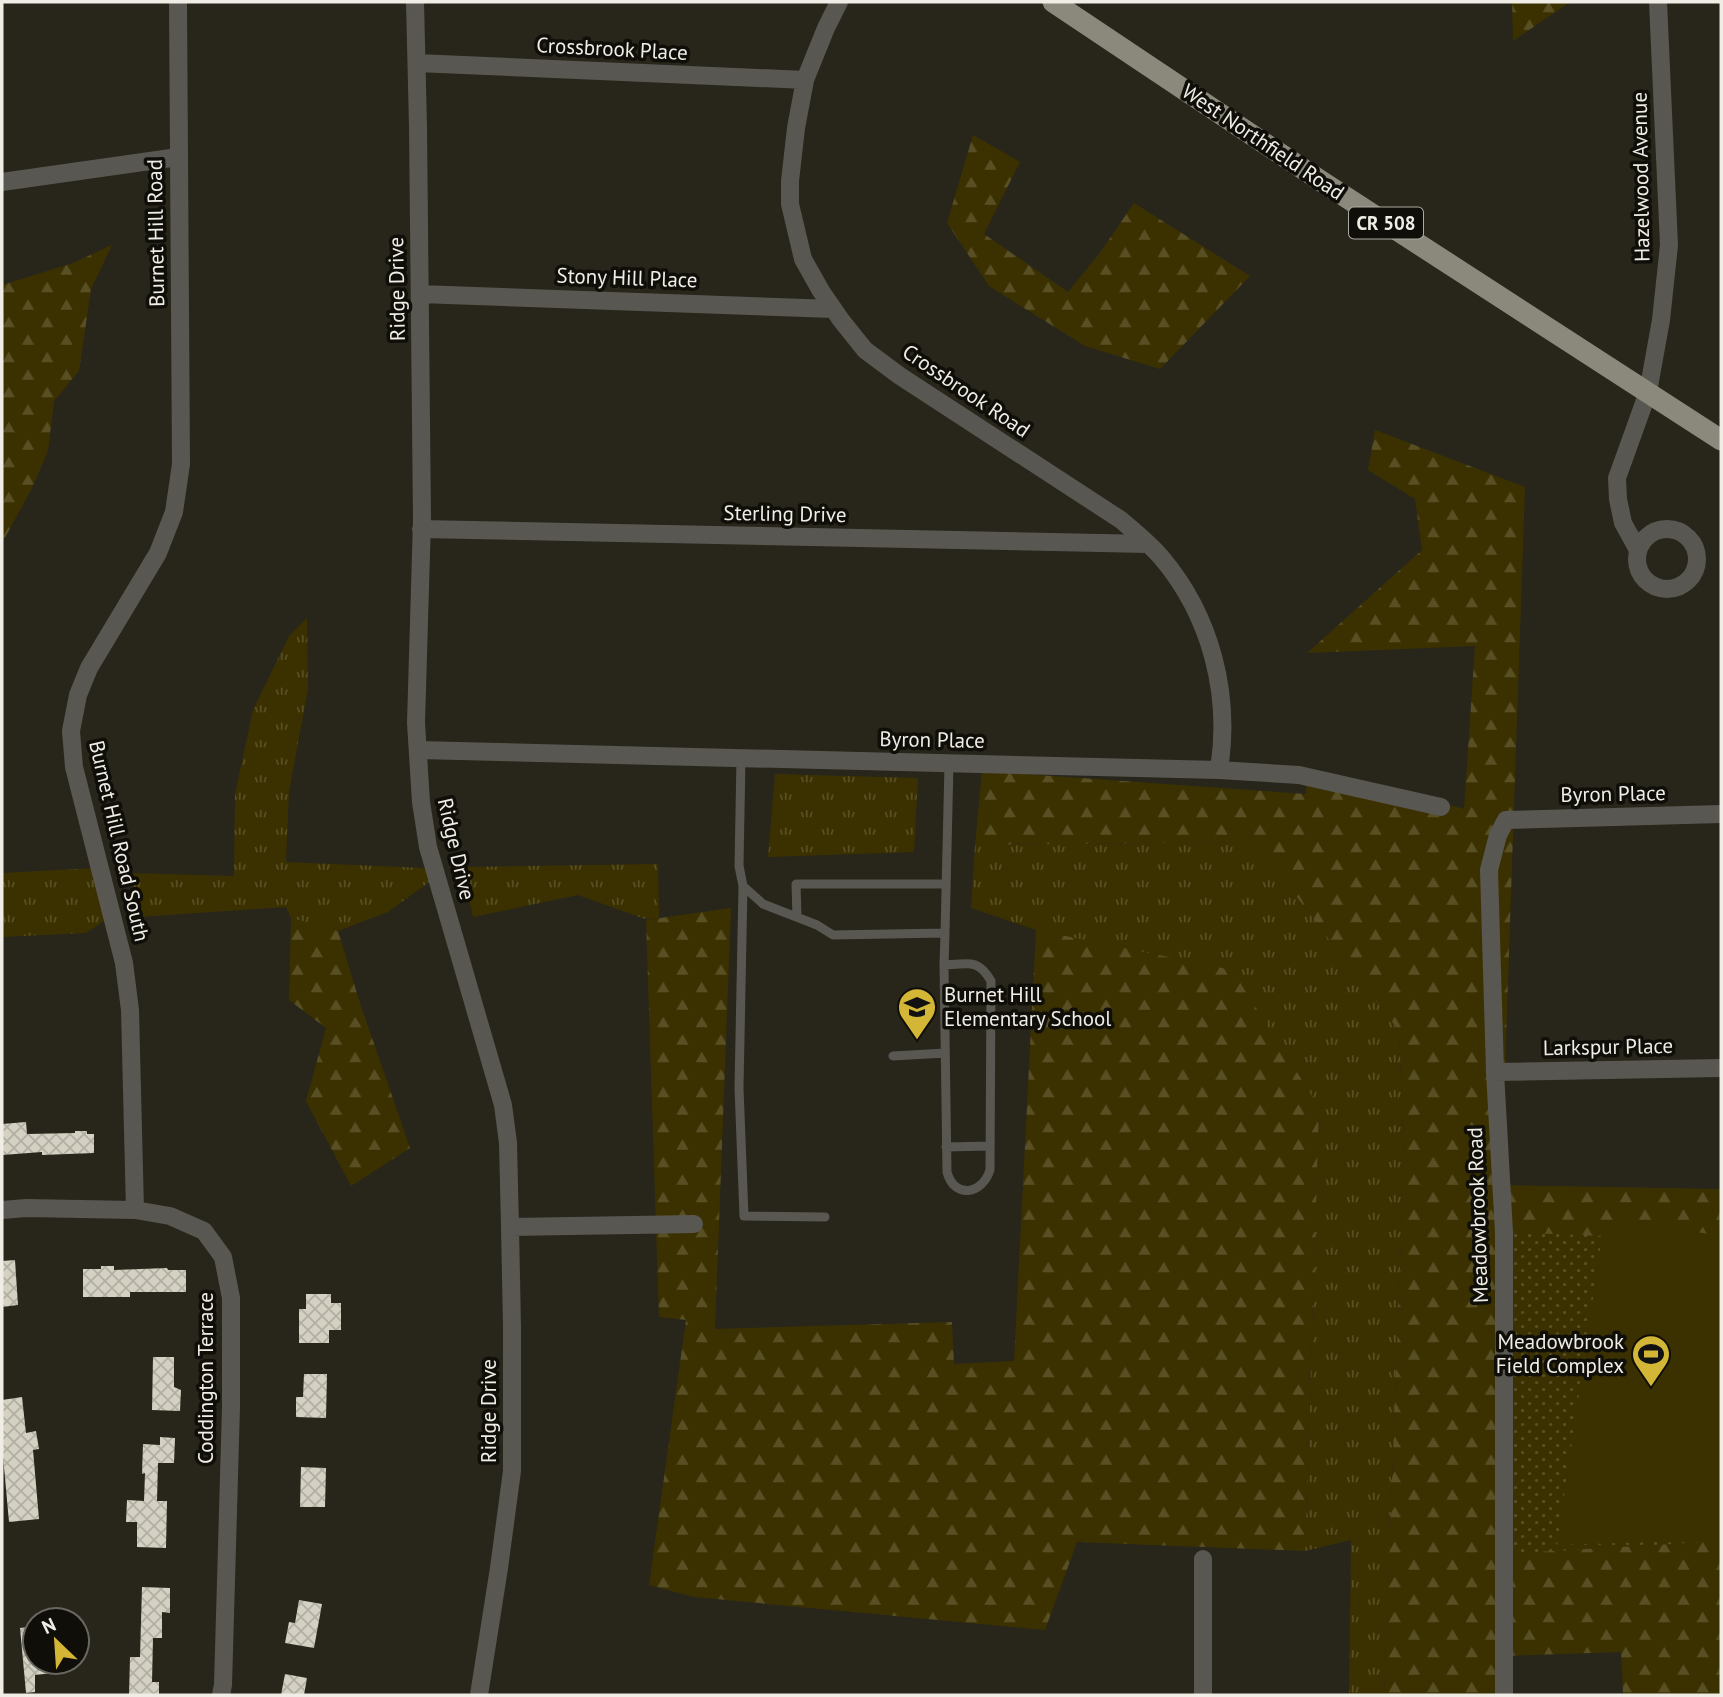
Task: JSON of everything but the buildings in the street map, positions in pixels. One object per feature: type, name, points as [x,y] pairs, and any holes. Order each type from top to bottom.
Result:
[{"type":"main road","name":"West Northfield Road","points":[[1053,2],[1321,181],[1721,440]]},
{"type":"street","name":"Burnet Hill Road","points":[[178,2],[181,464]]},
{"type":"street","name":"Ridge Drive","points":[[415,2],[421,529],[416,723],[421,802],[428,847],[503,1105],[508,1143],[512,1471],[479,1695]]},
{"type":"street","name":"Crossbrook Road","points":[[839,2],[805,80],[796,128],[790,204],[803,259],[833,309],[866,350],[900,376],[1121,520],[1148,544],[1177,578],[1203,625],[1218,676],[1223,730],[1219,770]]},
{"type":"street","name":"Hazelwood Avenue","points":[[1638,550],[1623,523],[1617,478],[1648,392],[1661,320],[1669,245],[1658,2]]},
{"type":"street","name":"Crossbrook Place","points":[[417,63],[805,80]]},
{"type":"street","points":[[2,182],[178,157]]},
{"type":"street","name":"Stony Hill Place","points":[[420,294],[833,309]]},
{"type":"street","name":"Burnet Hill Road South","points":[[135,1210],[130,1010],[125,975],[74,767],[71,731],[78,695],[89,668],[158,552],[174,512],[181,464]]},
{"type":"street","name":"Sterling Drive","points":[[421,529],[1148,544]]},
{"type":"street","name":"Byron Place","points":[[418,750],[1219,770],[1299,775],[1441,807]]},
{"type":"street","name":"Byron Place","points":[[1506,820],[1721,814]]},
{"type":"street","name":"Meadowbrook Road","points":[[1504,1695],[1504,1232],[1495,1072],[1489,870],[1498,835],[1506,820]]},
{"type":"street","name":"Larkspur Place","points":[[1495,1072],[1721,1068]]},
{"type":"street","name":"Coddington Terrace","points":[[2,1210],[135,1210],[170,1216],[204,1231],[223,1257],[232,1298],[221,1695]]},
{"type":"street","points":[[510,1227],[694,1224]]},
{"type":"street","points":[[1203,1559],[1203,1695]]},
{"type":"lane","points":[[741,758],[738,866],[743,886],[739,1087],[744,1216],[825,1217]]},
{"type":"lane","points":[[944,965],[975,964],[986,972],[991,981],[990,1170],[988,1178],[979,1188],[964,1191],[948,1179],[946,1147],[944,965],[949,764]]},
{"type":"lane","points":[[797,917],[796,884],[946,884]]},
{"type":"lane","points":[[743,886],[763,904],[817,925],[833,935],[945,933]]},
{"type":"lane","points":[[893,1056],[945,1053]]},
{"type":"lane","points":[[946,1147],[990,1146]]},
{"type":"green space","points":[[1512,2],[1570,2],[1513,41]]},
{"type":"green space","points":[[973,135],[1020,162],[984,234],[1068,292],[1099,254],[1134,203],[1250,276],[1160,369],[1085,346],[989,286],[947,223]]},
{"type":"green space","points":[[112,245],[91,289],[79,371],[54,401],[48,451],[31,490],[2,543],[2,285],[73,263]]},
{"type":"green space","points":[[1375,430],[1525,487],[1501,1185],[1721,1189],[1721,1695],[1623,1695],[1621,1652],[1501,1656],[1501,1695],[1384,1695],[1404,1161],[1399,1031],[1255,842],[975,845],[982,771],[1306,794],[1307,768],[1464,809],[1475,646],[1307,653],[1422,550],[1415,499],[1368,470]]},
{"type":"green space","points":[[307,618],[308,689],[289,791],[286,862],[424,868],[432,880],[388,912],[338,931],[291,918],[286,907],[139,917],[130,873],[234,876],[235,794],[253,710],[289,636]]},
{"type":"green space","points":[[775,774],[918,778],[914,852],[768,857]]},
{"type":"green space","points":[[1255,842],[1399,1031],[1404,1161],[1384,1695],[1349,1695],[1351,1540],[1305,1551],[1319,1106],[1036,930],[971,908],[975,845]]},
{"type":"green space","points":[[658,864],[659,918],[645,919],[578,895],[473,917],[462,867]]},
{"type":"green space","points":[[96,868],[107,919],[86,933],[2,937],[2,873]]},
{"type":"green space","points":[[731,908],[715,1329],[952,1322],[954,1364],[1014,1361],[1036,930],[1232,970],[1319,1107],[1305,1551],[1077,1542],[1045,1630],[694,1597],[649,1585],[686,1320],[659,1317],[646,920]]},
{"type":"green space","points":[[291,918],[338,931],[410,1148],[351,1186],[306,1101],[326,1028],[289,1000]]},
{"type":"green space","name":"Meadowbrook Field Complex","points":[[1617,1219],[1721,1236],[1721,1540],[1557,1545],[1602,1236]]},
{"type":"green space","name":"Meadowbrook Field Complex","points":[[1504,1232],[1721,1241],[1721,1541],[1504,1554]]},
{"type":"place","name":"Burnet Hill Elementary School","points":[[917,1041]]},
{"type":"place","name":"Meadowbrook Field Complex","points":[[1651,1388]]}]
